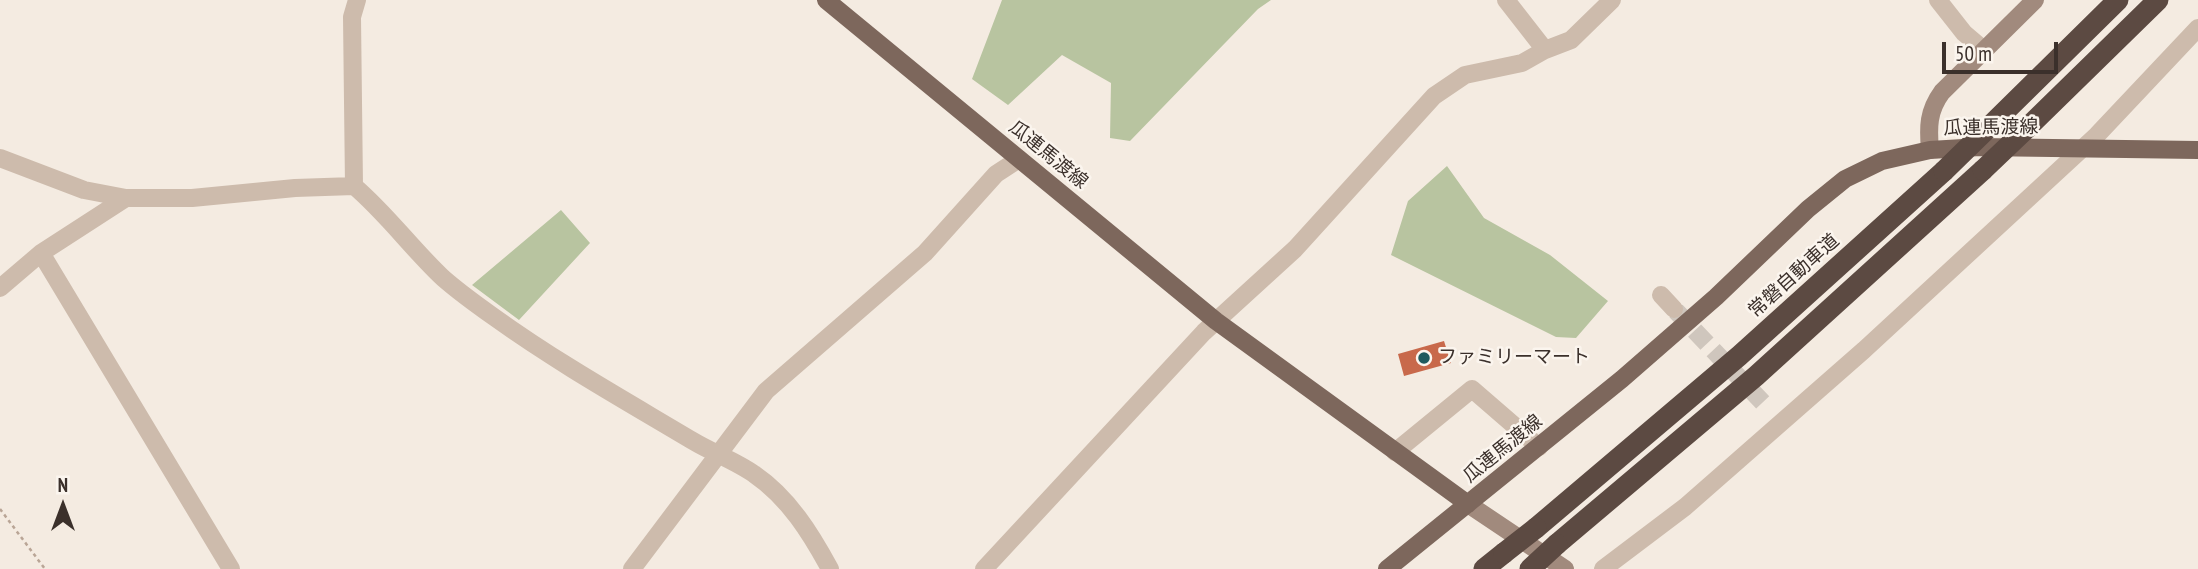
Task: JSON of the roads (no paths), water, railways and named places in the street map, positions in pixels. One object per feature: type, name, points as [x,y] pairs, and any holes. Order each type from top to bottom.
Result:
[{"type":"highway","name":"常磐自動車道","points":[[1484,569],[1738,356],[1944,171],[2118,0]]},
{"type":"highway","points":[[1530,569],[1756,376],[1983,170],[2158,0]]},
{"type":"main road","name":"瓜連馬渡線","points":[[826,0],[1216,321],[1468,504],[1622,379],[1716,297],[1808,209],[1845,179],[1882,161],[1930,150],[1980,147],[2198,150]]},
{"type":"main road","points":[[1387,569],[1468,504]]},
{"type":"street","points":[[354,186],[352,17],[356,0]]},
{"type":"street","points":[[1506,0],[1545,50]]},
{"type":"street","points":[[984,569],[1216,321],[1295,249],[1434,96],[1465,75],[1521,63],[1571,40],[1612,0]]},
{"type":"street","points":[[1938,0],[1964,33],[1984,50]]},
{"type":"street","points":[[1930,150],[1929,119],[1933,105],[1942,92],[2035,0]]},
{"type":"street","points":[[1603,569],[1685,507],[1874,341],[2081,149],[2198,28]]},
{"type":"street","points":[[0,158],[84,190],[125,198],[192,198],[295,188],[354,186],[378,206],[444,279],[494,317],[545,352],[716,455],[754,474],[786,503],[809,531],[830,569]]},
{"type":"street","points":[[632,569],[766,391],[925,253],[996,174],[1019,159]]},
{"type":"street","points":[[0,288],[41,253],[125,198]]},
{"type":"street","points":[[41,253],[231,569]]},
{"type":"street","points":[[1661,295],[1674,309]]},
{"type":"street","points":[[1395,452],[1472,389],[1539,447]]},
{"type":"street","points":[[1768,408],[1781,422]]},
{"type":"street","points":[[1468,504],[1565,569]]},
{"type":"tunnel","points":[[1676,311],[1768,408]]},
{"type":"place","name":"ファミリーマート","points":[[1424,358]]}]
